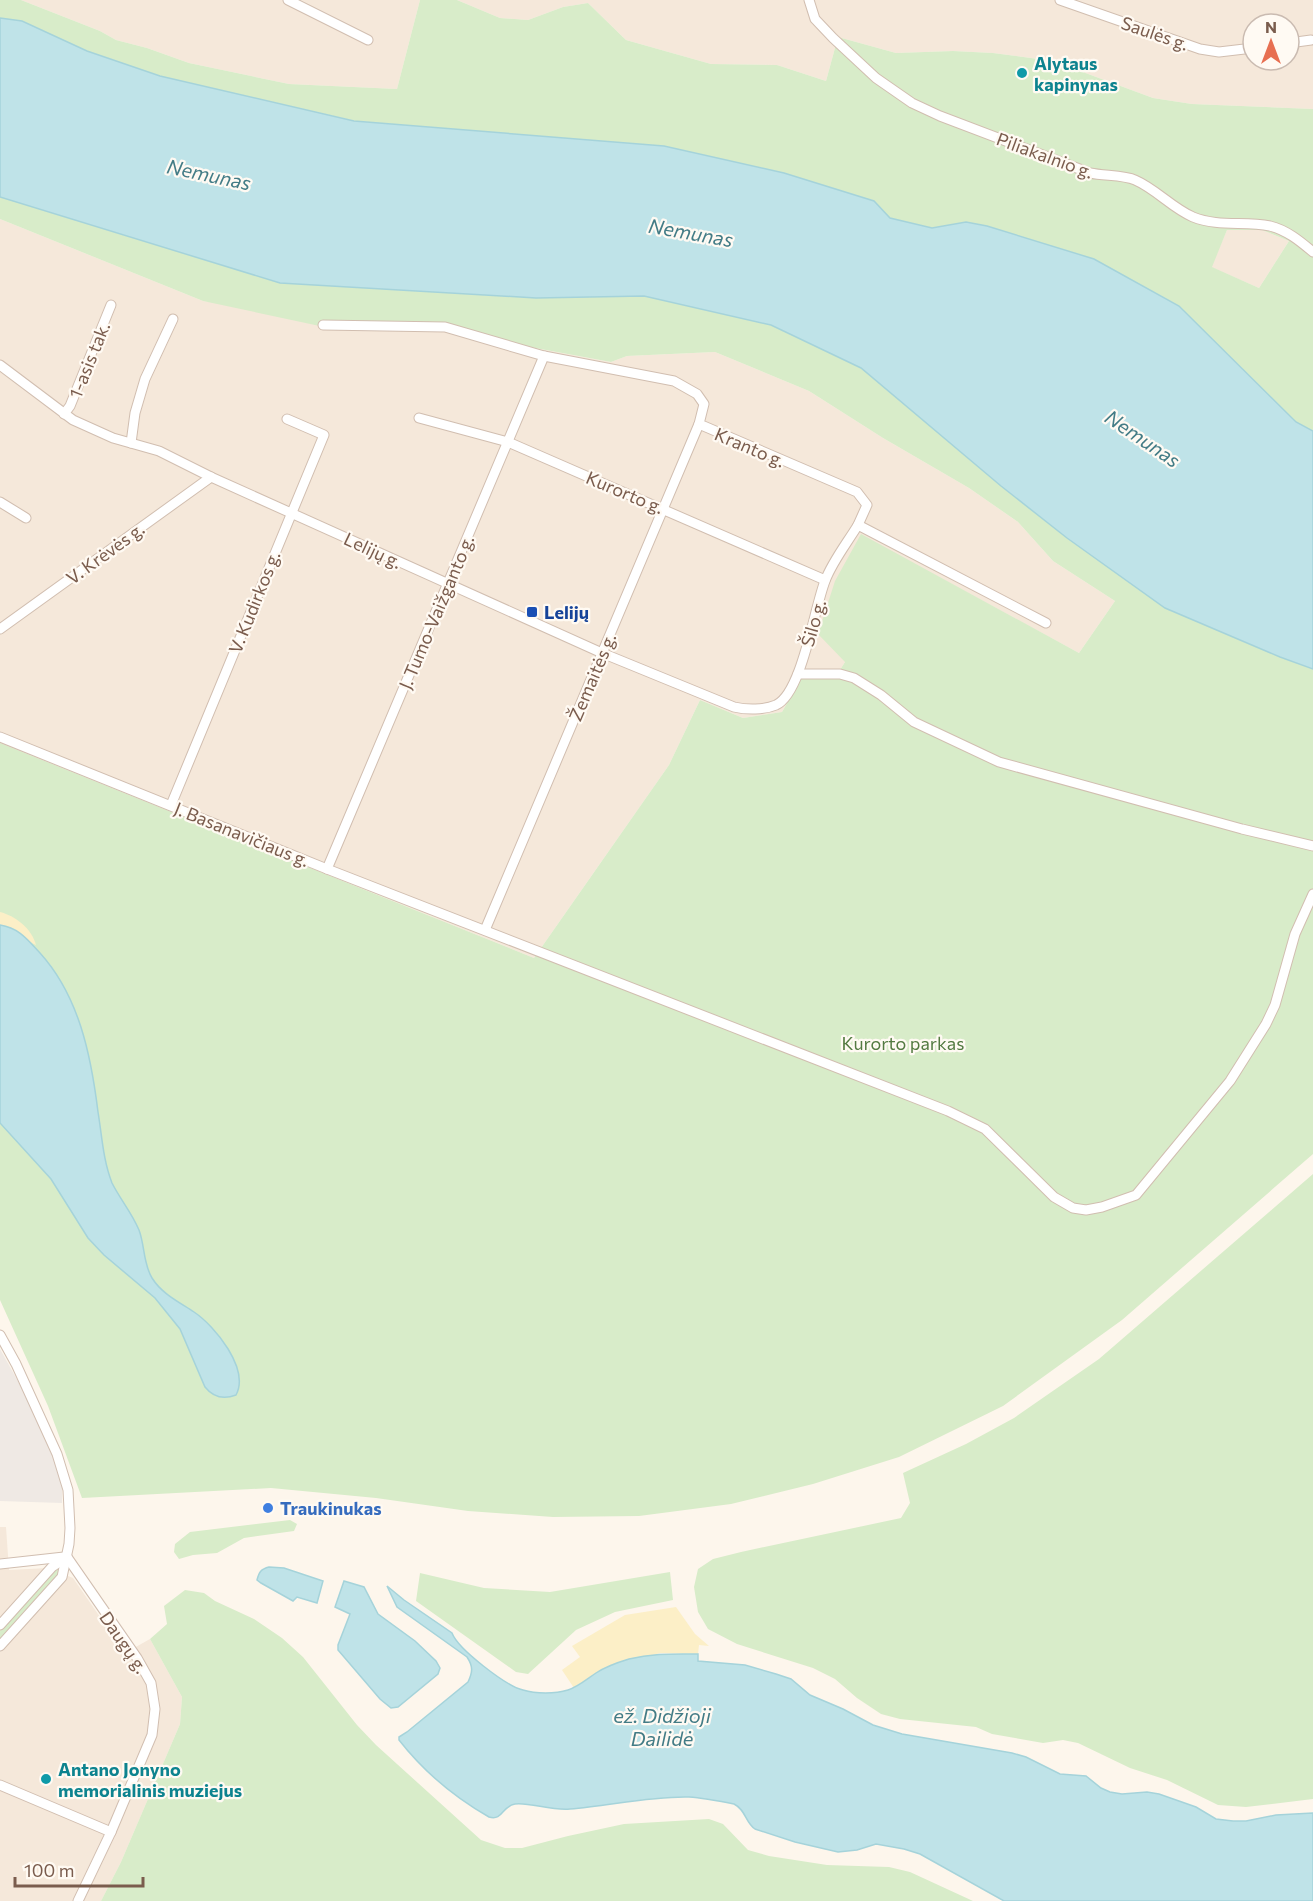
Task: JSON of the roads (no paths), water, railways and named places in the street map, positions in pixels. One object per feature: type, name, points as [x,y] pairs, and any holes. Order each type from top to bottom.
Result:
[{"type":"street","points":[[288,0],[368,40]]},
{"type":"street","name":"Piliakalnio g.","points":[[809,0],[815,19],[833,38],[876,78],[912,103],[940,116],[1090,173],[1133,179],[1194,218],[1224,225],[1272,226],[1294,237],[1313,252]]},
{"type":"street","name":"Saulės g.","points":[[1060,0],[1200,49],[1219,52],[1241,49]]},
{"type":"street","points":[[1301,41],[1311,40]]},
{"type":"street","name":"1-asis tak.","points":[[64,414],[70,406],[111,305]]},
{"type":"street","points":[[131,443],[135,413],[145,379],[173,319]]},
{"type":"street","name":"Kranto g.","points":[[323,325],[445,327],[544,356],[674,381],[697,394],[704,404],[699,424],[857,492],[867,505],[858,525]]},
{"type":"street","name":"J. Tumo-Vaižganto g.","points":[[327,868],[544,356]]},
{"type":"street","name":"Lelijų g.","points":[[0,365],[64,414],[93,429],[159,451],[447,585],[603,653],[735,707],[759,708]]},
{"type":"street","name":"Kurorto g.","points":[[419,418],[508,442],[825,580]]},
{"type":"street","name":"V. Kudirkos g.","points":[[171,805],[324,435],[287,419]]},
{"type":"street","name":"Žemaitės g.","points":[[485,930],[699,424]]},
{"type":"street","name":"V. Krėvės g.","points":[[0,629],[211,477]]},
{"type":"street","points":[[0,502],[26,518]]},
{"type":"street","points":[[858,525],[1046,623]]},
{"type":"street","name":"Šilo g.","points":[[759,708],[776,705],[789,694],[798,674],[825,580],[858,525]]},
{"type":"street","points":[[798,674],[840,674],[854,678],[914,722],[999,762],[1220,823],[1313,846]]},
{"type":"street","name":"J. Basanavičiaus g.","points":[[0,737],[327,868],[948,1111],[985,1129],[1054,1197],[1073,1208],[1086,1210],[1102,1207],[1136,1194],[1230,1082],[1266,1024],[1275,1005],[1295,934],[1313,894]]},
{"type":"street","points":[[0,1335],[16,1364],[57,1454],[68,1490],[70,1528],[67,1557],[62,1576],[0,1646]]},
{"type":"street","points":[[0,1564],[67,1557]]},
{"type":"street","points":[[0,1625],[52,1567],[67,1557]]},
{"type":"street","name":"Daugų g.","points":[[67,1557],[137,1658],[151,1683],[155,1719],[152,1735],[111,1832],[78,1901]]},
{"type":"street","points":[[0,1785],[111,1832]]},
{"type":"water","name":"Nemunas","points":[[0,18],[22,21],[87,51],[160,76],[354,121],[664,146],[784,173],[874,201],[890,218],[932,228],[966,222],[987,226],[1094,259],[1179,306],[1296,422],[1313,431],[1313,669],[1165,608],[1067,538],[1001,486],[861,368],[771,325],[644,296],[536,298],[280,283],[0,197]]},
{"type":"water","points":[[0,925],[18,931],[27,939],[65,988],[74,1007],[87,1048],[109,1174],[139,1230],[149,1272],[161,1289],[211,1327],[228,1349],[238,1373],[239,1385],[236,1395],[219,1397],[205,1387],[180,1329],[155,1298],[104,1255],[88,1238],[51,1179],[0,1123]]},
{"type":"water","points":[[269,1567],[284,1568],[323,1581],[317,1603],[297,1597],[293,1601],[257,1580],[261,1571]]},
{"type":"water","points":[[344,1581],[364,1587],[378,1614],[415,1641],[436,1661],[440,1668],[438,1674],[398,1707],[391,1708],[380,1699],[338,1650],[350,1614],[335,1607]]},
{"type":"water","name":"ež. Didžioji Dailidė","points":[[387,1586],[452,1633],[463,1648],[495,1674],[515,1687],[528,1691],[551,1693],[568,1690],[604,1669],[638,1657],[698,1654],[698,1661],[745,1665],[791,1679],[810,1695],[873,1725],[902,1734],[1012,1753],[1026,1757],[1060,1774],[1086,1776],[1110,1792],[1159,1794],[1196,1807],[1216,1819],[1233,1821],[1313,1813],[1313,1901],[1004,1901],[920,1854],[876,1844],[857,1850],[838,1852],[795,1842],[755,1829],[741,1809],[734,1804],[695,1797],[659,1798],[563,1809],[515,1804],[507,1807],[497,1817],[489,1817],[440,1783],[399,1740],[399,1737],[468,1682],[472,1669],[467,1657],[397,1607]]},
{"type":"place","name":"Alytaus kapinynas","points":[[1022,73]]},
{"type":"place","name":"Lelijų","points":[[532,612]]},
{"type":"place","name":"Traukinukas","points":[[268,1508]]},
{"type":"place","name":"Antano Jonyno memorialinis muziejus","points":[[46,1779]]},
{"type":"park label","name":"Kurorto parkas","points":[[903,1043]]}]
